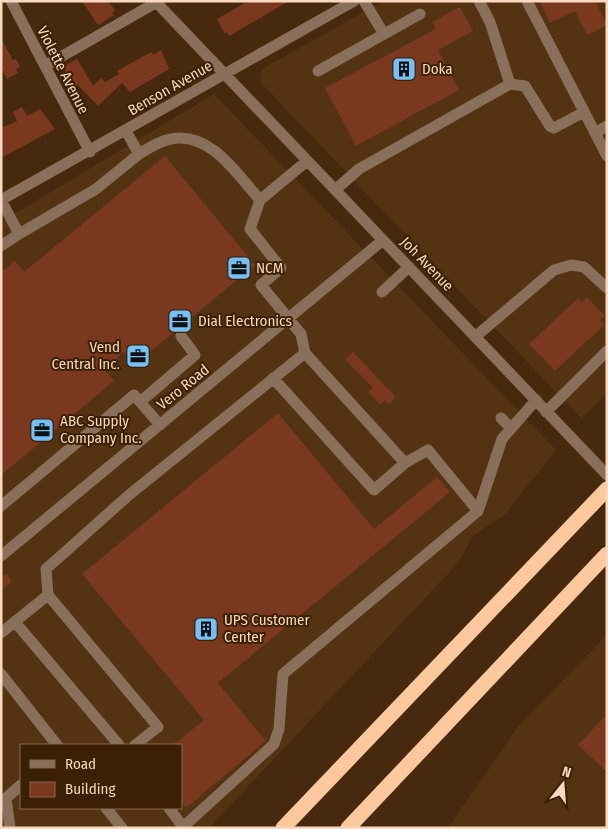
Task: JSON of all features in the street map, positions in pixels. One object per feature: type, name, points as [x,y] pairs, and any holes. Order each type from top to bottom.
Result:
[{"type":"highway","points":[[283,828],[607,488]]},
{"type":"highway","points":[[348,828],[607,554]]},
{"type":"highway","points":[[558,605],[607,564]]},
{"type":"street","name":"Violette Avenue","points":[[11,1],[90,152]]},
{"type":"street","name":"Benson Avenue","points":[[1,200],[90,152],[354,1]]},
{"type":"street","points":[[364,1],[384,34]]},
{"type":"street","points":[[480,1],[493,31],[510,84]]},
{"type":"street","points":[[527,1],[607,156]]},
{"type":"street","points":[[45,66],[156,2]]},
{"type":"street","name":"Joh Avenue","points":[[156,2],[607,475]]},
{"type":"street","points":[[318,71],[420,14]]},
{"type":"street","points":[[335,190],[359,169],[510,84],[525,86],[550,126],[554,128],[584,112]]},
{"type":"street","points":[[595,133],[607,126]]},
{"type":"street","points":[[126,131],[139,154]]},
{"type":"street","points":[[1,246],[96,189],[139,154],[170,139],[197,140],[207,145],[221,157],[260,200]]},
{"type":"street","points":[[307,161],[260,200],[250,229],[281,268],[261,285],[301,334],[305,353],[405,463]]},
{"type":"street","points":[[1,200],[19,234]]},
{"type":"street","name":"Vero Road","points":[[2,553],[383,240]]},
{"type":"street","points":[[475,337],[554,270],[571,265],[584,267],[607,288]]},
{"type":"street","points":[[382,292],[409,267]]},
{"type":"street","points":[[140,402],[196,355],[181,336]]},
{"type":"street","points":[[546,412],[607,351]]},
{"type":"street","points":[[136,744],[158,726],[48,595],[46,568],[129,496],[305,353]]},
{"type":"street","points":[[273,378],[374,490],[405,463],[428,450],[478,511]]},
{"type":"street","points":[[1,506],[134,395],[160,425]]},
{"type":"street","points":[[169,809],[183,827],[274,744],[279,729],[283,674],[478,511],[502,439],[536,400]]},
{"type":"street","points":[[501,418],[511,428]]},
{"type":"street","points":[[1,633],[48,595]]},
{"type":"street","points":[[15,622],[117,744]]},
{"type":"street","points":[[1,674],[56,744]]},
{"type":"street","points":[[10,828],[6,798],[20,786]]},
{"type":"street","points":[[107,809],[122,828]]},
{"type":"shaded area","points":[[383,1],[607,1],[607,394],[581,418],[260,82],[262,69]]},
{"type":"shaded area","points":[[214,94],[556,450],[504,515],[471,537],[459,562],[209,828],[1,828],[1,222]]},
{"type":"shaded area","points":[[607,635],[607,828],[448,828],[520,724]]},
{"type":"building","points":[[82,1],[108,1],[115,10],[112,13],[114,15],[98,25]]},
{"type":"building","points":[[248,1],[289,1],[229,36],[227,32],[225,34],[217,19]]},
{"type":"building","points":[[540,1],[595,1],[607,25],[587,35],[575,11],[550,23]]},
{"type":"building","name":"Doka","points":[[460,7],[473,31],[438,50],[459,90],[356,146],[325,88],[436,29],[432,22]]},
{"type":"building","points":[[1,38],[13,60],[16,59],[20,67],[16,69],[18,73],[7,79],[1,67]]},
{"type":"building","points":[[161,50],[169,69],[130,92],[122,83],[98,106],[78,85],[75,87],[63,67],[77,59],[93,86],[101,78],[105,82],[119,74],[117,71],[151,52],[153,55]]},
{"type":"building","points":[[22,107],[27,116],[40,109],[55,129],[1,158],[1,128],[17,121],[13,112]]},
{"type":"building","points":[[165,156],[255,265],[134,365],[124,352],[104,369],[114,381],[1,475],[1,272],[15,261],[24,272]]},
{"type":"building","points":[[587,297],[605,316],[600,320],[604,325],[555,371],[529,344],[578,298],[582,302]]},
{"type":"building","points":[[353,352],[396,397],[389,404],[385,400],[380,404],[368,392],[373,388],[345,359]]},
{"type":"building","name":"UPS Customer Center","points":[[278,413],[374,529],[437,477],[450,492],[218,683],[266,741],[186,808],[182,802],[182,744],[174,744],[204,720],[82,574]]},
{"type":"building","points":[[6,574],[12,581],[1,591],[1,578]]},
{"type":"building","points":[[607,714],[607,772],[578,745]]},
{"type":"place","name":"Doka","points":[[404,69]]},
{"type":"place","name":"NCM","points":[[239,268]]},
{"type":"place","name":"Dial Electronics","points":[[180,321]]},
{"type":"place","name":"Vend Central Inc.","points":[[138,356]]},
{"type":"place","name":"ABC Supply Company Inc.","points":[[42,430]]},
{"type":"place","name":"UPS Customer Center","points":[[206,629]]}]
